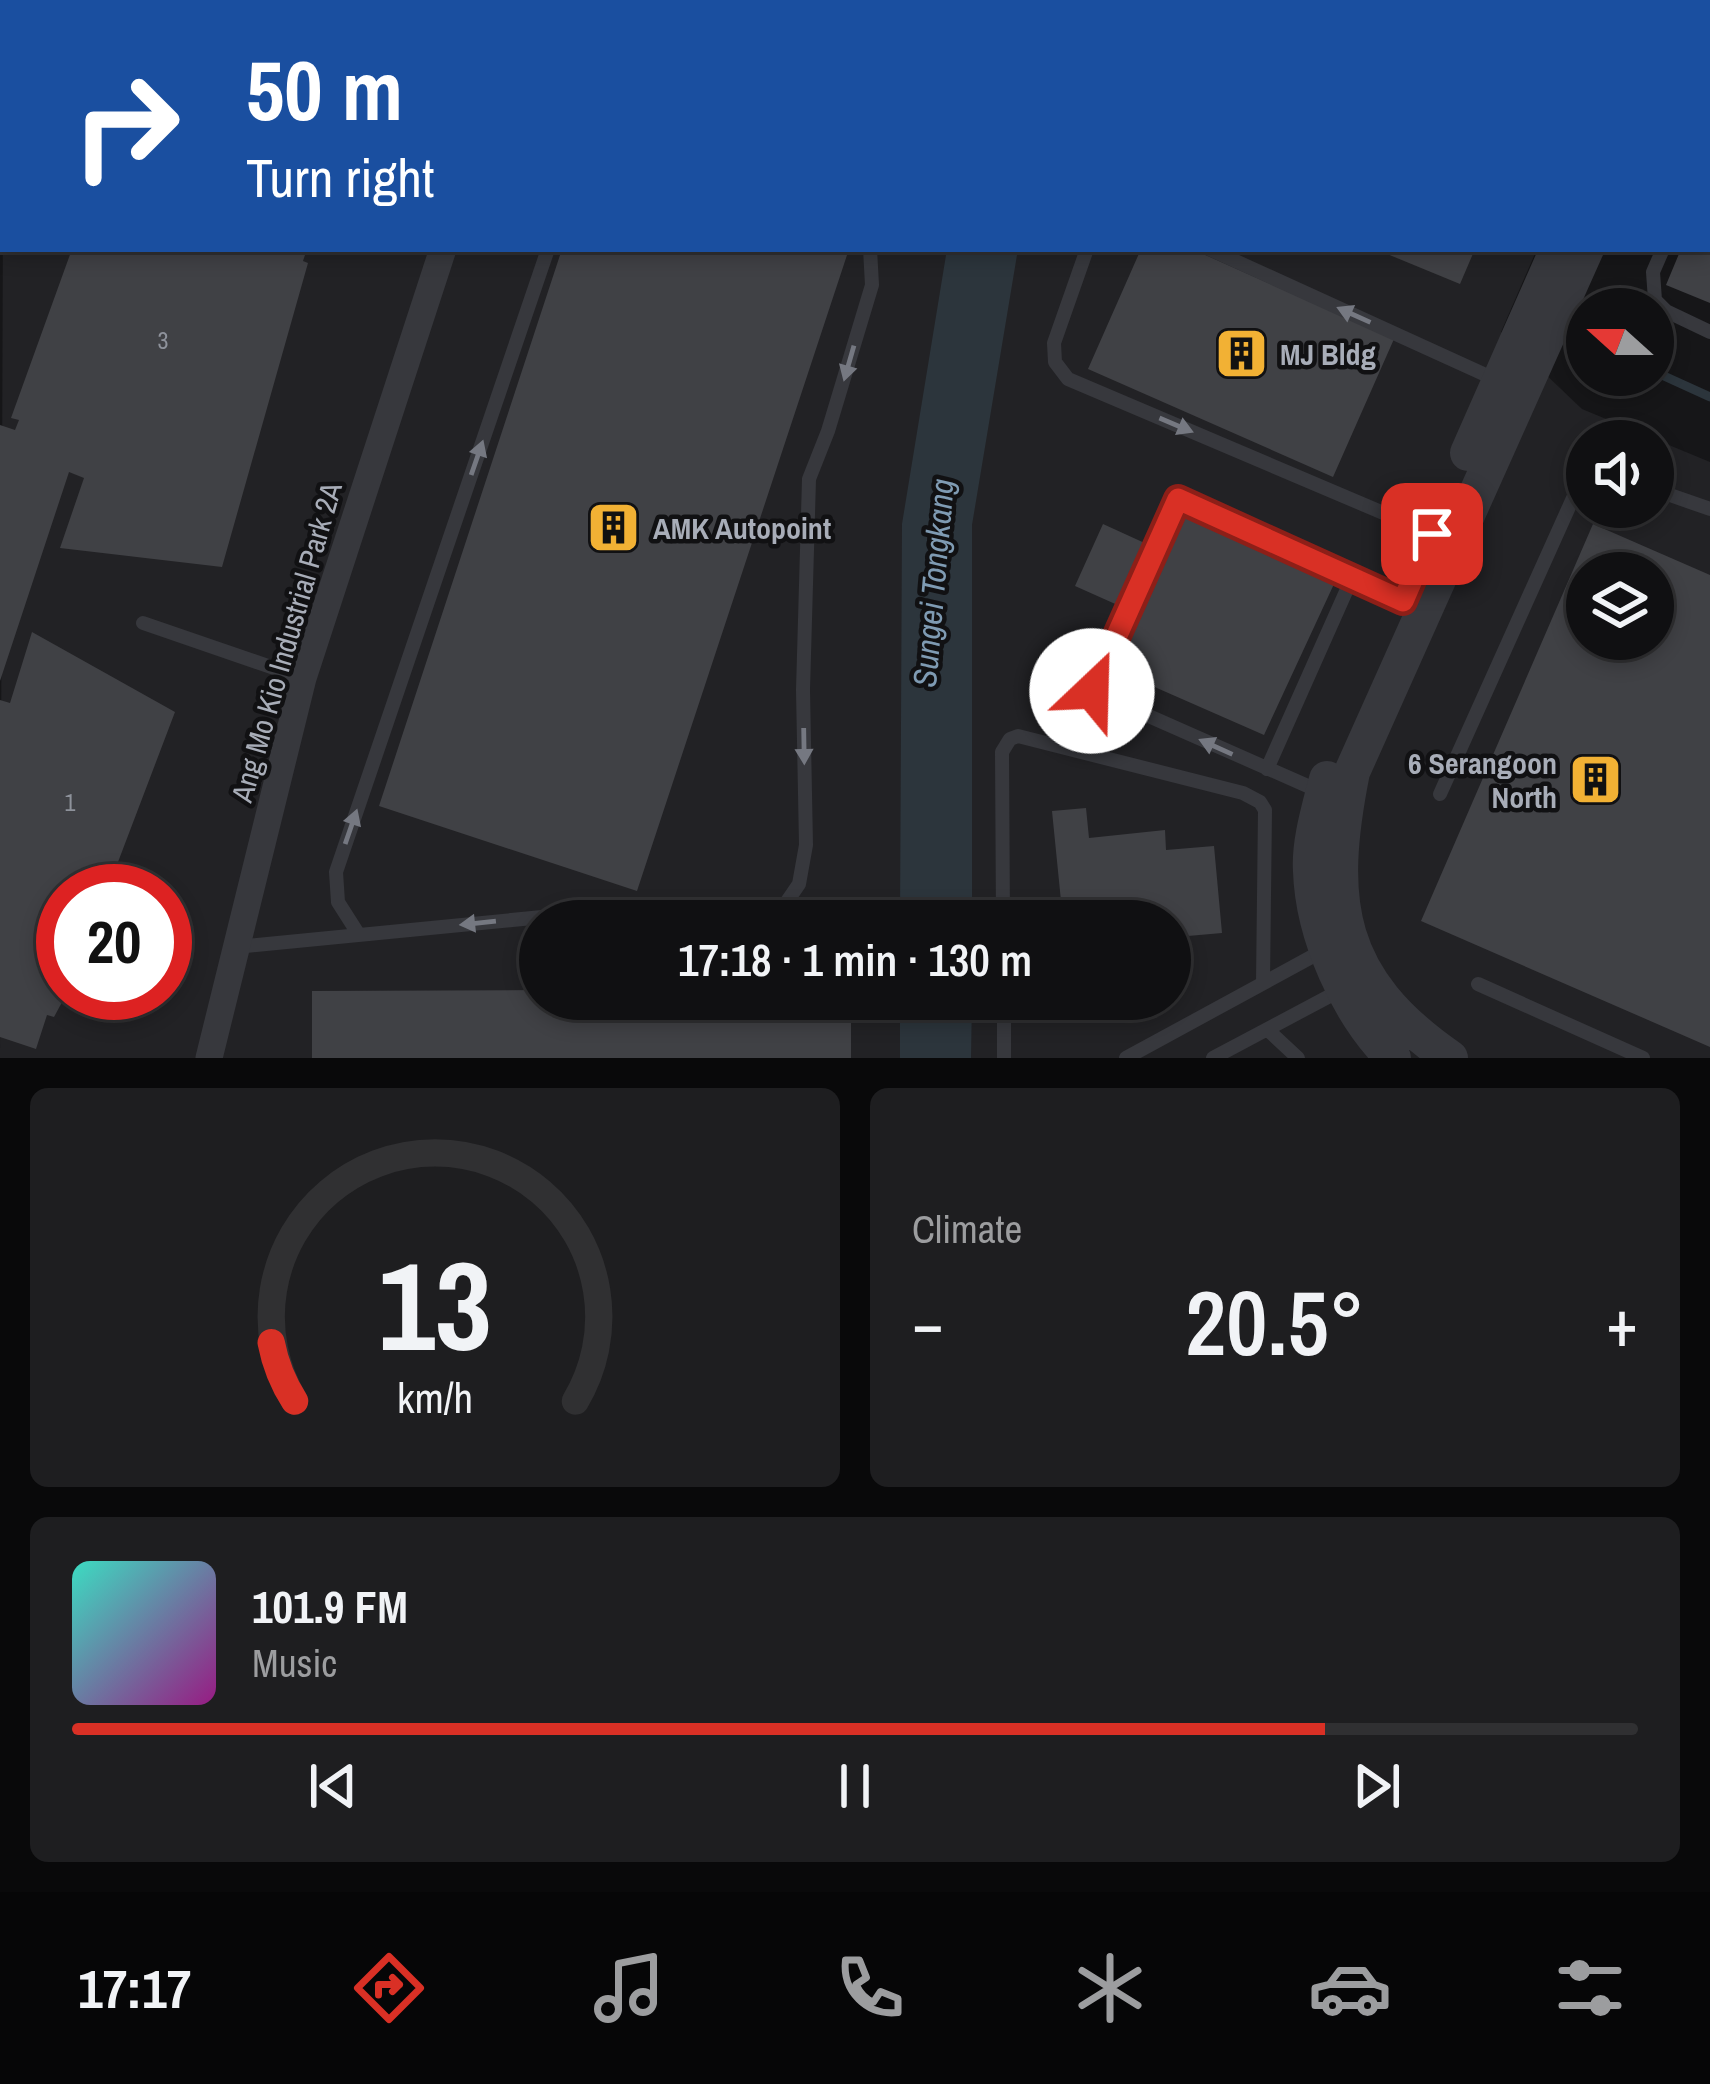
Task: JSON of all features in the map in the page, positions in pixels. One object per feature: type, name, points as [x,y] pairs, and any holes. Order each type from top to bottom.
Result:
[{"type":"street","name":"Ang Mo Kio Industrial Park 2A","points":[[209,1058],[303,678],[442,252]]},
{"type":"street","points":[[1450,1058],[1412,1031],[1368,982],[1346,936],[1338,872],[1352,772],[1510,386],[1557,252]]},
{"type":"street","points":[[1510,386],[1584,252]]},
{"type":"street","points":[[1393,1058],[1343,989],[1326,949],[1310,870],[1332,758],[1403,601],[1444,539]]},
{"type":"lane","points":[[359,935],[338,902],[336,872],[547,252]]},
{"type":"lane","points":[[236,947],[573,914],[767,915],[785,903],[799,884],[806,845],[803,690],[809,478],[872,285],[870,252]]},
{"type":"lane","points":[[1086,252],[1054,343],[1055,362],[1068,379],[1444,539]]},
{"type":"lane","points":[[1216,252],[1510,386]]},
{"type":"lane","points":[[1663,252],[1653,272],[1655,301],[1710,332]]},
{"type":"lane","points":[[1674,496],[1710,508]]},
{"type":"lane","points":[[1324,793],[1092,691],[1178,499],[1403,601]]},
{"type":"lane","points":[[1440,794],[1566,514]]},
{"type":"lane","points":[[1267,770],[1352,578]]},
{"type":"lane","points":[[143,623],[303,678]]},
{"type":"lane","points":[[1003,900],[1002,752],[1018,736],[1244,794],[1265,810],[1263,982]]},
{"type":"lane","points":[[1126,1058],[1326,949]]},
{"type":"lane","points":[[1478,985],[1643,1058]]},
{"type":"lane","points":[[1213,1058],[1343,989]]},
{"type":"lane","points":[[1004,1020],[1004,1058]]},
{"type":"lane","points":[[1269,1031],[1298,1058]]},
{"type":"shaded area","points":[[3,252],[1536,252],[1501,332],[1566,396],[1609,420],[1566,420],[1566,528],[1674,528],[1674,447],[1710,462],[1710,1058],[0,1058]]},
{"type":"water","name":"Sungei Tongkang","points":[[947,252],[1018,252],[972,525],[972,900],[900,900],[902,524]]},
{"type":"water","points":[[900,1020],[972,1020],[971,1058],[900,1058]]},
{"type":"building","points":[[71,252],[306,252],[303,261],[308,263],[222,567],[60,548],[84,478],[69,472],[0,681],[0,425],[15,430],[19,420],[11,418]]},
{"type":"building","name":"AMK Autopoint","points":[[561,252],[848,252],[637,891],[379,806]]},
{"type":"building","name":"MJ Bldg","points":[[1140,252],[1199,252],[1394,339],[1333,477],[1088,369]]},
{"type":"building","points":[[1382,252],[1474,252],[1460,284]]},
{"type":"building","points":[[1680,252],[1710,252],[1710,303],[1666,285]]},
{"type":"building","points":[[1180,511],[1334,584],[1264,735],[1109,667]]},
{"type":"building","points":[[1103,524],[1149,545],[1122,607],[1075,586]]},
{"type":"building","name":"6 Serangoon North","points":[[1591,528],[1602,528],[1657,552],[1581,552]]},
{"type":"building","name":"6 Serangoon North","points":[[1674,559],[1710,575],[1710,1047],[1421,921],[1566,586],[1566,660],[1674,660]]},
{"type":"building","points":[[32,632],[175,712],[117,864],[36,864],[36,1020],[45,1020],[36,1049],[0,1037],[0,700],[10,703]]},
{"type":"building","points":[[1086,808],[1089,838],[1165,830],[1166,850],[1214,846],[1222,933],[1191,936],[1191,900],[1061,900],[1052,811]]},
{"type":"building","points":[[519,990],[519,1020],[851,1020],[851,1058],[312,1058],[312,991]]},
{"type":"waterway","points":[[1674,381],[1710,397]]},
{"type":"place","name":"MJ Bldg","points":[[1241,354]]},
{"type":"place","name":"AMK Autopoint","points":[[614,528]]},
{"type":"place","name":"6 Serangoon North","points":[[1596,780]]},
{"type":"route","points":[[1092,691],[1178,499],[1403,601],[1432,534]]}]
